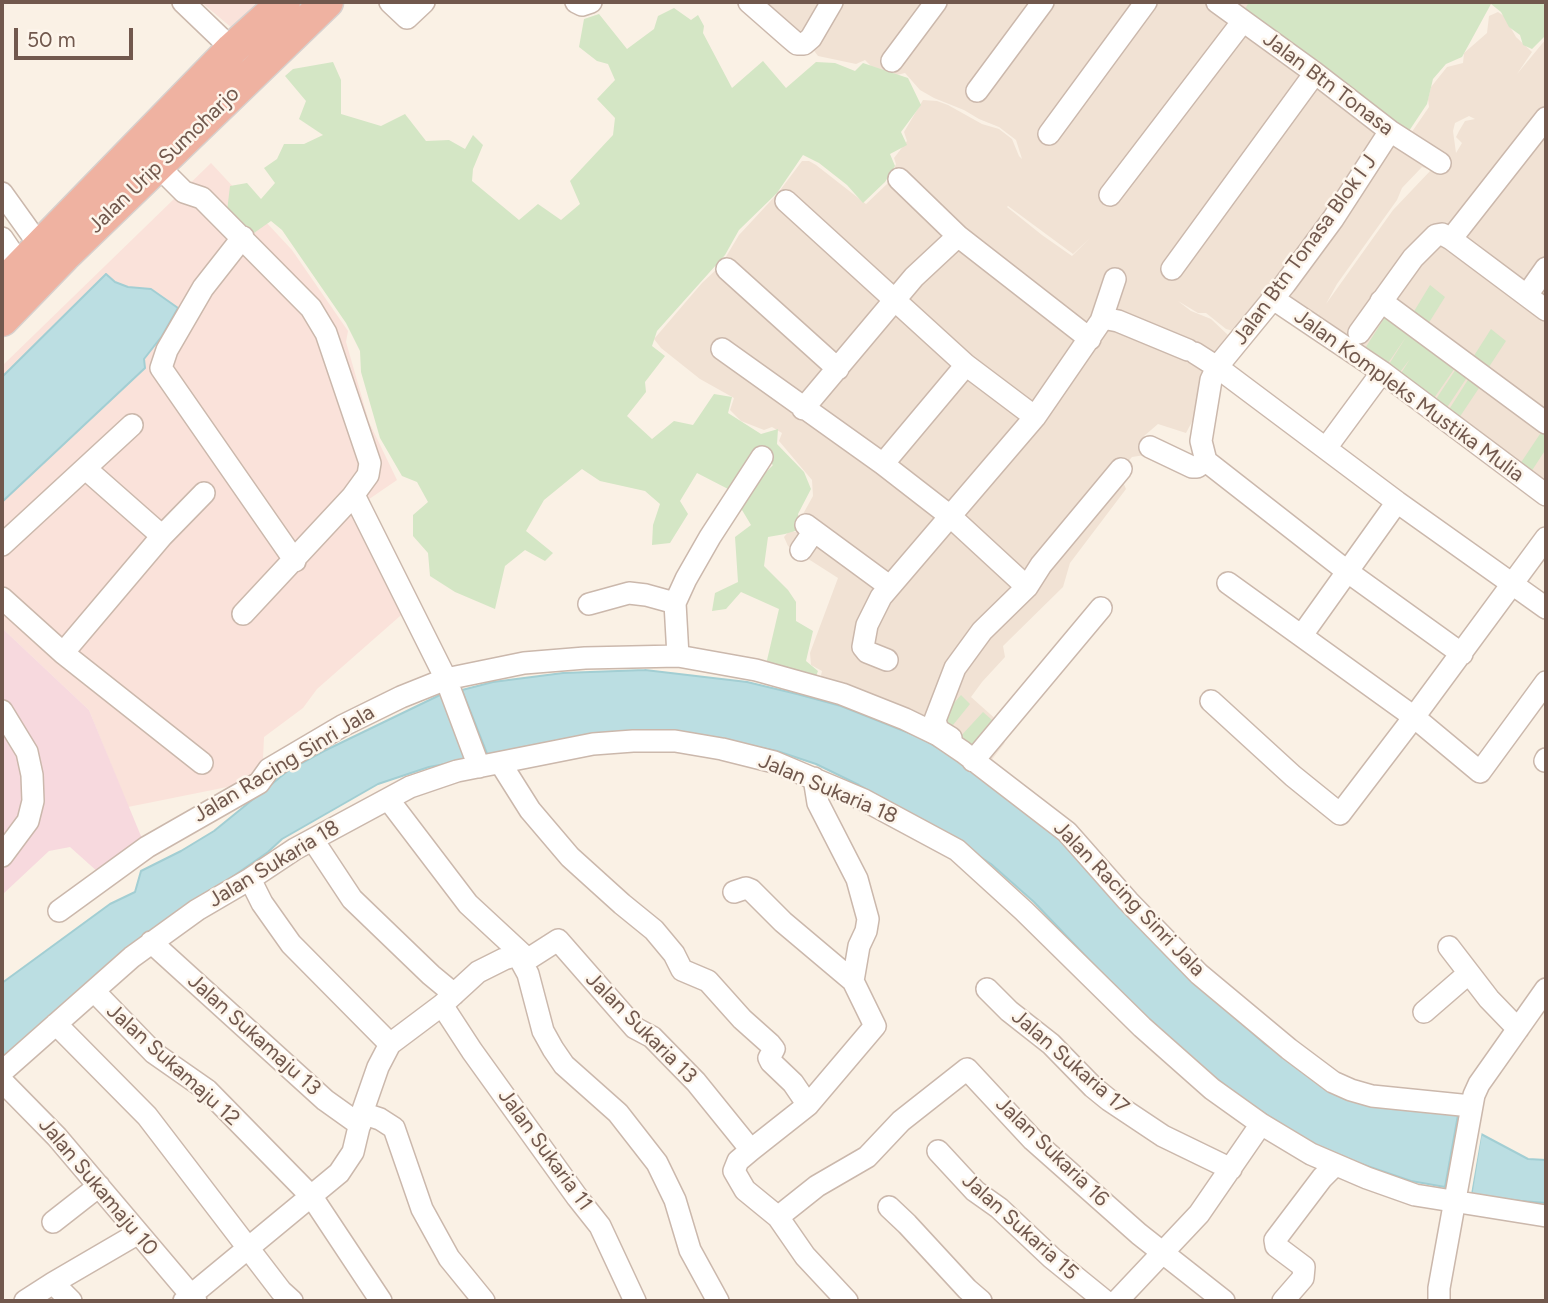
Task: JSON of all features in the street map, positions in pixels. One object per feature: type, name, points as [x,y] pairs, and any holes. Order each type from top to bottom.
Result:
[{"type":"highway","name":"Jalan Urip Sumoharjo","points":[[2,320],[148,157],[232,49],[284,2]]},
{"type":"highway","name":"Jalan Urip Sumoharjo","points":[[12,254],[148,157],[327,2]]},
{"type":"street","points":[[183,2],[232,49]]},
{"type":"street","points":[[390,2],[407,18],[424,2]]},
{"type":"street","points":[[576,2],[582,5],[591,2]]},
{"type":"street","points":[[749,2],[797,44],[804,44],[811,38],[832,2]]},
{"type":"street","points":[[892,61],[936,2]]},
{"type":"street","points":[[977,91],[1043,2]]},
{"type":"street","points":[[1049,134],[1146,2]]},
{"type":"street","name":"Jalan Btn Tonasa","points":[[1217,2],[1390,131],[1440,163]]},
{"type":"street","points":[[1110,195],[1243,21]]},
{"type":"street","points":[[1172,268],[1315,73]]},
{"type":"street","points":[[1446,237],[1546,118]]},
{"type":"street","name":"Jalan Btn Tonasa Blok I J","points":[[1217,367],[1344,203],[1390,131]]},
{"type":"street","points":[[148,157],[184,192],[202,198],[312,308],[326,333],[370,463],[368,475],[354,495],[243,614]]},
{"type":"street","points":[[898,179],[958,236],[1090,339]]},
{"type":"street","points":[[2,193],[12,254]]},
{"type":"street","points":[[786,201],[966,365],[1035,417]]},
{"type":"street","points":[[1359,333],[1425,244],[1436,235],[1446,237],[1546,310]]},
{"type":"street","points":[[803,409],[927,263],[958,236]]},
{"type":"street","points":[[243,237],[203,288],[167,350],[161,368],[295,561]]},
{"type":"street","points":[[1527,295],[1546,268]]},
{"type":"street","points":[[727,269],[838,369]]},
{"type":"street","points":[[887,660],[863,648],[867,625],[881,597],[1035,417],[1101,321],[1115,279]]},
{"type":"street","name":"Jalan Kompleks Mustika Mulia","points":[[1272,298],[1382,372],[1546,495]]},
{"type":"street","points":[[1381,301],[1546,423]]},
{"type":"street","points":[[1101,321],[1118,321],[1191,352],[1217,367],[1396,502],[1546,608]]},
{"type":"street","points":[[722,349],[883,464],[950,516],[1027,587]]},
{"type":"street","points":[[883,464],[966,365]]},
{"type":"street","points":[[1217,367],[1211,380],[1202,427],[1206,461],[1349,572],[1462,653]]},
{"type":"street","points":[[1326,448],[1382,372]]},
{"type":"street","points":[[2,545],[132,425]]},
{"type":"street","points":[[1150,447],[1192,467],[1206,461]]},
{"type":"street","points":[[678,656],[676,603],[686,579],[762,457]]},
{"type":"street","points":[[86,469],[162,536]]},
{"type":"street","points":[[1101,608],[967,754],[939,730],[935,720],[955,668],[982,631],[1027,587],[1041,565],[1121,469]]},
{"type":"street","points":[[63,653],[162,536],[204,493]]},
{"type":"street","points":[[354,495],[447,682],[478,764]]},
{"type":"street","points":[[1302,635],[1396,502]]},
{"type":"street","points":[[801,550],[810,528],[889,586]]},
{"type":"street","points":[[1211,701],[1293,776],[1340,814],[1546,538]]},
{"type":"street","points":[[1228,583],[1414,717],[1480,772],[1546,682]]},
{"type":"street","points":[[589,604],[629,593],[676,603]]},
{"type":"street","points":[[2,598],[63,653],[202,764]]},
{"type":"street","name":"Jalan Racing Sinri Jala","points":[[59,911],[157,841],[259,783],[270,769],[360,716],[447,682],[524,663],[585,658],[678,656],[756,670],[842,694],[938,735],[967,754],[1067,832],[1199,975],[1333,1082],[1372,1096],[1471,1112]]},
{"type":"street","points":[[2,711],[27,752],[33,788],[32,811],[28,821],[2,856]]},
{"type":"street","name":"Jalan Sukaria 18","points":[[2,1072],[151,942],[273,862],[410,787],[478,764],[501,764],[593,744],[675,741],[722,748],[774,762],[864,800],[957,850],[1016,903],[1150,1035],[1212,1089],[1261,1124],[1311,1154],[1415,1195],[1455,1198],[1546,1216]]},
{"type":"street","points":[[501,764],[530,810],[570,857],[654,930],[674,954],[682,970],[708,981],[742,1020],[770,1044],[774,1049],[769,1058],[793,1083],[808,1105]]},
{"type":"street","points":[[814,778],[818,803],[857,879],[869,919],[859,946],[853,981]]},
{"type":"street","points":[[388,799],[468,904],[522,958],[543,1031],[564,1065],[618,1113],[657,1163],[675,1200],[690,1250],[718,1301]]},
{"type":"street","name":"Jalan Sukaria 11","points":[[313,840],[352,899],[431,975],[448,1000],[472,1051],[600,1226],[635,1301]]},
{"type":"street","points":[[250,879],[262,903],[291,944],[390,1044]]},
{"type":"street","points":[[734,892],[746,888],[751,890],[783,922],[853,981],[875,1026],[808,1105],[738,1161],[734,1171],[746,1190],[778,1217],[805,1256],[847,1301]]},
{"type":"street","name":"Jalan Sukaria 13","points":[[522,958],[558,940],[635,1028],[652,1037],[695,1082],[751,1150]]},
{"type":"street","name":"Jalan Sukamaju 13","points":[[151,942],[325,1100],[361,1119],[387,1122],[394,1128],[422,1209],[449,1258],[484,1301]]},
{"type":"street","points":[[1449,947],[1518,1030]]},
{"type":"street","points":[[190,1299],[248,1248],[331,1182],[347,1162],[354,1152],[361,1119],[378,1067],[390,1044],[448,1000],[488,965],[522,958]]},
{"type":"street","points":[[1424,1012],[1469,973]]},
{"type":"street","name":"Jalan Sukaria 17","points":[[987,989],[1110,1100],[1163,1136],[1231,1169]]},
{"type":"street","points":[[1439,1301],[1455,1198],[1479,1084],[1546,989]]},
{"type":"street","name":"Jalan Sukamaju 12","points":[[94,991],[154,1053],[207,1090],[312,1197],[381,1301]]},
{"type":"street","points":[[55,1024],[147,1116],[281,1291],[292,1301]]},
{"type":"street","name":"Jalan Sukaria 16","points":[[778,1217],[817,1186],[867,1157],[901,1121],[967,1069],[1033,1140],[1139,1234],[1164,1252]]},
{"type":"street","name":"Jalan Sukamaju 10","points":[[2,1081],[32,1110],[99,1186],[190,1299]]},
{"type":"street","points":[[1117,1301],[1199,1214],[1261,1124]]},
{"type":"street","name":"Jalan Sukaria 15","points":[[938,1151],[975,1191],[999,1208],[1052,1258],[1105,1301]]},
{"type":"street","points":[[1283,1301],[1303,1278],[1304,1267],[1276,1246],[1275,1241],[1322,1178],[1335,1165]]},
{"type":"street","points":[[53,1222],[99,1186]]},
{"type":"street","points":[[889,1207],[981,1301]]},
{"type":"street","points":[[25,1301],[137,1234]]},
{"type":"street","points":[[1164,1252],[1224,1301]]},
{"type":"street","points":[[53,1283],[70,1301]]},
{"type":"shaded area","points":[[201,2],[261,2],[232,28]]},
{"type":"shaded area","points":[[766,2],[1376,2],[1412,82],[1409,136],[1429,107],[1431,87],[1447,67],[1463,63],[1464,53],[1487,33],[1489,16],[1498,12],[1504,16],[1516,37],[1532,52],[1517,74],[1546,39],[1546,491],[1314,321],[1320,311],[1314,319],[1284,300],[1237,332],[1226,329],[1206,313],[1198,313],[1178,301],[1191,311],[1211,319],[1228,335],[1215,351],[1200,385],[1205,397],[1186,433],[1158,424],[1144,436],[1149,445],[1145,455],[1132,457],[1119,472],[1126,489],[1070,563],[1063,587],[1003,646],[1005,657],[971,697],[1009,731],[1004,744],[983,771],[819,684],[822,671],[811,665],[810,653],[838,578],[788,546],[784,537],[790,530],[804,535],[803,514],[813,496],[812,480],[779,441],[782,433],[772,427],[764,430],[741,421],[730,410],[734,398],[700,379],[661,348],[654,339],[721,265],[739,235],[778,193],[802,161],[816,165],[866,204],[887,184],[896,164],[894,158],[907,141],[904,132],[923,100],[948,105],[982,124],[999,129],[1012,139],[1022,159],[1016,140],[999,127],[920,90],[905,73],[897,75],[871,66],[865,60],[856,64],[818,56],[806,40]],"holes":[[[1469,116],[1475,119],[1465,121],[1459,131],[1456,137],[1462,143],[1456,153],[1453,131],[1455,123]],[[1422,167],[1431,170],[1393,210],[1326,304],[1337,284],[1397,200],[1402,188]],[[1007,207],[1073,254],[1090,238],[1072,256]]]},
{"type":"shaded area","points":[[211,163],[292,250],[348,331],[346,342],[369,422],[397,480],[359,506],[416,602],[317,689],[303,708],[264,737],[262,780],[128,807],[89,710],[2,628],[2,366]]},
{"type":"shaded area","points":[[2,628],[89,710],[143,841],[108,881],[70,847],[49,851],[2,895]]},
{"type":"green space","points":[[1249,2],[1546,2],[1546,35],[1532,49],[1523,45],[1520,35],[1509,27],[1501,12],[1491,4],[1462,57],[1446,64],[1433,79],[1427,104],[1409,131],[1388,120],[1340,83],[1324,66],[1245,9]]},
{"type":"green space","points":[[674,8],[691,20],[698,15],[704,26],[703,33],[732,88],[763,61],[786,88],[816,62],[835,63],[855,71],[863,63],[908,78],[921,105],[901,132],[907,145],[890,154],[895,166],[885,182],[863,203],[847,185],[819,163],[803,155],[777,193],[739,230],[725,255],[657,331],[652,346],[665,356],[645,382],[646,392],[627,416],[652,439],[674,421],[693,425],[714,394],[732,397],[728,413],[761,434],[778,429],[777,444],[804,472],[811,489],[798,514],[801,529],[768,537],[764,566],[796,602],[796,621],[813,631],[806,661],[818,671],[813,684],[764,673],[779,609],[741,592],[726,609],[712,611],[715,593],[738,582],[735,537],[751,525],[739,505],[773,465],[756,451],[730,490],[697,473],[680,501],[688,514],[670,543],[652,545],[653,525],[660,504],[645,491],[600,481],[582,469],[544,500],[526,531],[553,553],[545,561],[525,550],[505,566],[495,609],[455,592],[430,576],[428,553],[413,536],[413,515],[428,502],[417,482],[402,476],[380,438],[361,372],[360,351],[346,323],[282,230],[271,221],[254,233],[227,211],[230,186],[247,183],[261,199],[275,183],[264,168],[277,159],[284,144],[304,144],[323,135],[299,119],[306,101],[285,76],[293,69],[333,62],[341,80],[341,114],[381,126],[405,114],[426,141],[449,140],[465,149],[473,135],[483,145],[473,169],[472,181],[519,220],[538,204],[561,220],[580,204],[570,181],[613,135],[615,118],[597,99],[615,80],[608,64],[597,61],[579,47],[584,19],[599,14],[627,49],[654,29],[658,16]]},
{"type":"green space","points":[[1430,285],[1445,297],[1425,329],[1410,318]]},
{"type":"green space","points":[[1385,317],[1457,365],[1432,401],[1398,378],[1410,359],[1397,376],[1386,369],[1406,337],[1384,369],[1362,353]]},
{"type":"green space","points":[[1491,329],[1506,341],[1485,373],[1470,362]]},
{"type":"green space","points":[[1458,366],[1470,373],[1446,409],[1434,402]]},
{"type":"green space","points":[[1471,375],[1483,382],[1459,418],[1448,411]]},
{"type":"green space","points":[[1544,428],[1546,449],[1531,472],[1520,464]]},
{"type":"green space","points":[[961,695],[970,704],[949,730],[939,720]]},
{"type":"green space","points":[[983,712],[992,720],[970,747],[960,737]]},
{"type":"water","points":[[106,274],[115,282],[128,287],[151,289],[178,308],[162,336],[144,359],[145,368],[2,502],[2,377]]},
{"type":"water","points":[[645,670],[747,682],[797,694],[841,706],[919,737],[943,751],[1033,810],[1216,1001],[1265,1044],[1327,1085],[1373,1105],[1458,1115],[1445,1187],[1411,1181],[1341,1157],[1311,1143],[1250,1104],[1213,1076],[1135,1008],[1034,902],[991,864],[952,838],[859,785],[816,764],[777,751],[738,743],[488,756],[462,690],[493,682],[563,673]]},
{"type":"water","points":[[444,693],[467,760],[429,767],[378,784],[282,839],[212,891],[2,1059],[2,983],[110,904],[135,892],[141,871],[214,831],[289,770]]},
{"type":"water","points":[[1481,1134],[1528,1159],[1546,1160],[1546,1203],[1471,1197]]},
{"type":"pier","points":[[1479,1131],[1482,1131],[1470,1200],[1468,1196]]}]
